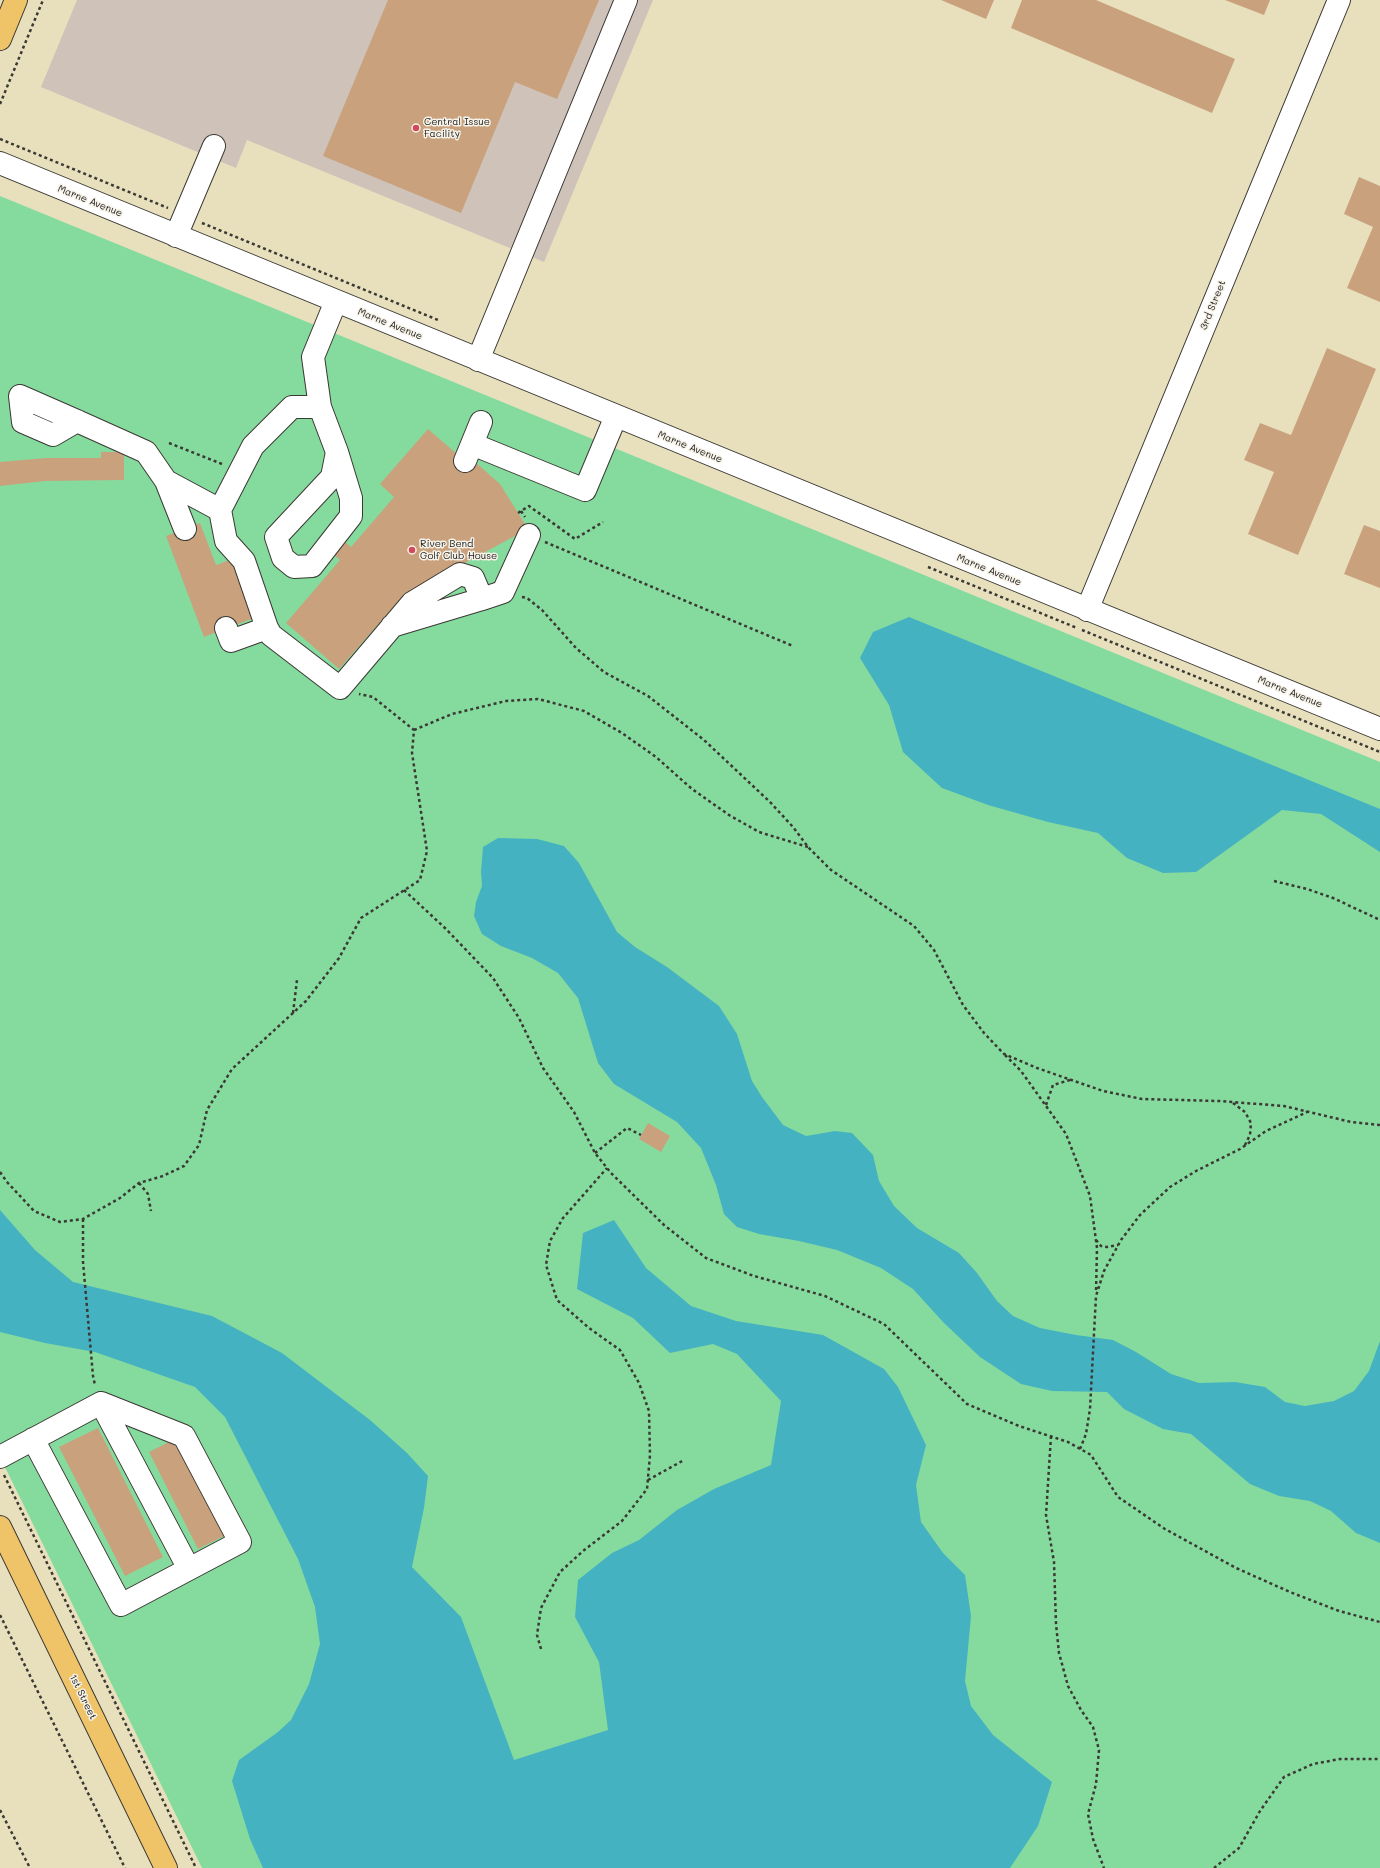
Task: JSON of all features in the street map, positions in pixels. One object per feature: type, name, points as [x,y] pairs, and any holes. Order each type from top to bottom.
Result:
[{"type":"main road","points":[[0,39],[16,0]]},
{"type":"main road","name":"1st Street","points":[[0,1527],[166,1868]]},
{"type":"street","points":[[478,360],[626,0]]},
{"type":"street","name":"3rd Street","points":[[1087,610],[1339,0]]},
{"type":"street","points":[[176,236],[214,146]]},
{"type":"street","name":"Marne Avenue","points":[[0,164],[1380,729]]},
{"type":"street","points":[[336,301],[313,357],[320,407],[337,452],[352,498],[352,516],[312,566],[294,567],[283,558],[276,537],[332,477],[337,452]]},
{"type":"street","points":[[320,407],[292,406],[253,446],[220,510],[226,541],[244,562],[267,628],[272,635],[340,688],[412,602],[460,574],[473,578],[482,599]]},
{"type":"street","points":[[482,422],[469,453],[585,490],[616,416]]},
{"type":"street","points":[[77,421],[146,452],[166,481],[185,529]]},
{"type":"street","points":[[166,481],[220,510]]},
{"type":"street","points":[[392,626],[503,592],[529,535]]},
{"type":"street","points":[[226,628],[232,641],[267,628]]},
{"type":"street","points":[[2,1465],[33,1439],[101,1403],[184,1436],[240,1542],[122,1605],[33,1439]]},
{"type":"street","points":[[101,1403],[189,1569]]},
{"type":"path","points":[[0,104],[43,0]]},
{"type":"path","points":[[169,443],[240,472]]},
{"type":"path","points":[[518,513],[529,506],[575,539],[603,522]]},
{"type":"path","points":[[529,535],[793,646]]},
{"type":"path","points":[[503,592],[527,598],[542,610],[576,648],[604,672],[648,696],[704,740],[770,802],[793,827],[808,847],[831,870],[914,926],[934,950],[963,1005],[984,1033],[1021,1071],[1066,1134],[1090,1196],[1096,1240],[1096,1296],[1093,1330],[1091,1394],[1086,1434],[1080,1450]]},
{"type":"path","points":[[340,688],[352,693],[373,697],[414,730]]},
{"type":"path","points":[[414,730],[452,714],[506,701],[538,699],[584,711],[622,733],[656,758],[692,789],[729,815],[759,832],[808,847]]},
{"type":"path","points":[[0,1172],[7,1182],[34,1211],[60,1222],[83,1219],[120,1198],[139,1183],[164,1176],[184,1166],[199,1145],[207,1110],[232,1069],[306,1001],[338,958],[360,918],[420,880],[427,851],[412,753],[414,730]]},
{"type":"path","points":[[1274,881],[1307,889],[1333,898],[1380,920]]},
{"type":"path","points":[[404,890],[446,929],[493,978],[519,1018],[543,1068],[574,1112],[595,1153],[607,1168],[664,1225],[706,1258],[754,1276],[825,1296],[884,1324],[967,1404],[1019,1426],[1068,1442],[1080,1450],[1092,1455],[1118,1497],[1165,1529],[1236,1568],[1290,1592],[1339,1612],[1380,1622]]},
{"type":"path","points":[[293,1013],[297,980]]},
{"type":"path","points":[[1004,1054],[1037,1068],[1103,1091],[1142,1099],[1232,1102],[1284,1106],[1351,1122],[1380,1125]]},
{"type":"path","points":[[1046,1105],[1053,1085],[1071,1080]]},
{"type":"path","points":[[1232,1102],[1245,1112],[1251,1123],[1250,1135],[1244,1146]]},
{"type":"path","points":[[1096,1296],[1104,1271],[1118,1245],[1140,1215],[1170,1188],[1244,1146],[1266,1130],[1308,1112]]},
{"type":"path","points":[[595,1153],[627,1128],[641,1135]]},
{"type":"path","points":[[542,1649],[537,1635],[542,1608],[560,1572],[583,1551],[622,1521],[647,1489],[649,1411],[638,1384],[620,1350],[588,1328],[557,1300],[546,1265],[550,1241],[563,1218],[607,1168]]},
{"type":"path","points":[[139,1183],[148,1194],[151,1211]]},
{"type":"path","points":[[83,1219],[83,1262],[93,1376]]},
{"type":"path","points":[[1096,1240],[1102,1246],[1112,1247],[1118,1245]]},
{"type":"path","points":[[1051,1436],[1046,1515],[1054,1562],[1056,1624],[1059,1653],[1068,1686],[1081,1710],[1093,1727],[1099,1750],[1096,1784],[1088,1814],[1093,1839],[1104,1868]]},
{"type":"path","points":[[648,1480],[684,1460]]},
{"type":"path","points":[[2,1465],[196,1868]]},
{"type":"path","points":[[0,1615],[125,1868]]},
{"type":"path","points":[[1214,1868],[1239,1848],[1260,1811],[1284,1777],[1313,1764],[1340,1759],[1380,1759]]},
{"type":"path","points":[[0,1810],[30,1868]]},
{"type":"shaded area","points":[[77,0],[653,0],[544,262],[247,140],[236,168],[41,87]]},
{"type":"green space","points":[[0,196],[1380,762],[1380,1868],[202,1868],[0,1457]]},
{"type":"water","points":[[909,617],[1380,809],[1380,852],[1321,814],[1282,810],[1196,872],[1163,873],[1127,858],[1098,833],[1048,822],[988,805],[942,788],[903,752],[889,705],[860,658],[873,632]]},
{"type":"water","points":[[498,838],[537,839],[564,846],[579,863],[617,932],[635,947],[667,967],[719,1006],[737,1034],[752,1081],[783,1125],[806,1136],[835,1131],[852,1133],[873,1155],[879,1181],[894,1206],[917,1228],[959,1253],[977,1273],[997,1301],[1013,1316],[1040,1328],[1113,1340],[1136,1352],[1171,1374],[1199,1383],[1235,1382],[1265,1387],[1285,1402],[1305,1406],[1334,1401],[1354,1391],[1369,1371],[1380,1341],[1380,1543],[1356,1533],[1331,1511],[1310,1501],[1279,1496],[1250,1484],[1191,1434],[1163,1429],[1124,1409],[1107,1392],[1052,1391],[1021,1384],[980,1357],[944,1323],[913,1289],[881,1268],[837,1250],[759,1234],[737,1227],[724,1214],[716,1185],[701,1148],[677,1122],[614,1084],[598,1063],[578,998],[558,973],[532,958],[501,946],[482,934],[474,916],[476,902],[482,886],[481,872],[483,847]]},
{"type":"water","points":[[0,1210],[35,1250],[73,1282],[212,1316],[282,1353],[370,1420],[407,1453],[428,1476],[424,1508],[412,1567],[461,1617],[514,1760],[608,1730],[599,1662],[575,1617],[578,1580],[612,1553],[639,1540],[677,1510],[714,1489],[771,1465],[781,1401],[737,1354],[713,1344],[670,1353],[633,1318],[577,1289],[583,1233],[614,1220],[646,1268],[691,1306],[736,1321],[823,1335],[884,1369],[898,1387],[926,1445],[916,1485],[921,1522],[943,1553],[965,1575],[971,1616],[965,1681],[971,1706],[993,1735],[1052,1782],[1038,1826],[1010,1868],[263,1868],[250,1839],[232,1781],[239,1760],[278,1732],[291,1720],[309,1684],[320,1644],[315,1607],[298,1559],[225,1417],[195,1387],[95,1352],[45,1343],[0,1332]]},
{"type":"building","name":"Central Issue Facility","points":[[388,0],[599,0],[557,99],[515,82],[461,213],[323,156]]},
{"type":"building","points":[[941,0],[994,0],[986,19]]},
{"type":"building","points":[[1022,0],[1096,0],[1235,59],[1212,113],[1011,28]]},
{"type":"building","points":[[1225,0],[1270,0],[1264,15]]},
{"type":"building","points":[[1359,177],[1380,186],[1380,302],[1347,288],[1373,227],[1344,214]]},
{"type":"building","points":[[1327,348],[1376,369],[1298,555],[1248,534],[1274,472],[1244,460],[1260,423],[1291,435]]},
{"type":"building","name":"River Bend Golf Club House","points":[[428,429],[465,461],[474,461],[500,484],[528,529],[403,596],[339,669],[286,623],[340,560],[333,554],[344,541],[351,547],[394,497],[380,484]]},
{"type":"building","points":[[101,452],[124,452],[124,480],[45,481],[0,486],[0,462],[46,458],[101,458]]},
{"type":"building","points":[[200,523],[216,565],[232,559],[254,618],[204,637],[166,536]]},
{"type":"building","points":[[1364,525],[1380,531],[1380,588],[1344,574]]},
{"type":"building","points":[[648,1123],[670,1136],[661,1152],[639,1139]]},
{"type":"building","points":[[98,1428],[163,1557],[125,1576],[59,1447]]},
{"type":"building","points":[[175,1439],[224,1536],[198,1549],[149,1452]]},
{"type":"place","name":"Central Issue Facility","points":[[416,128]]},
{"type":"place","name":"River Bend Golf Club House","points":[[412,550]]}]
